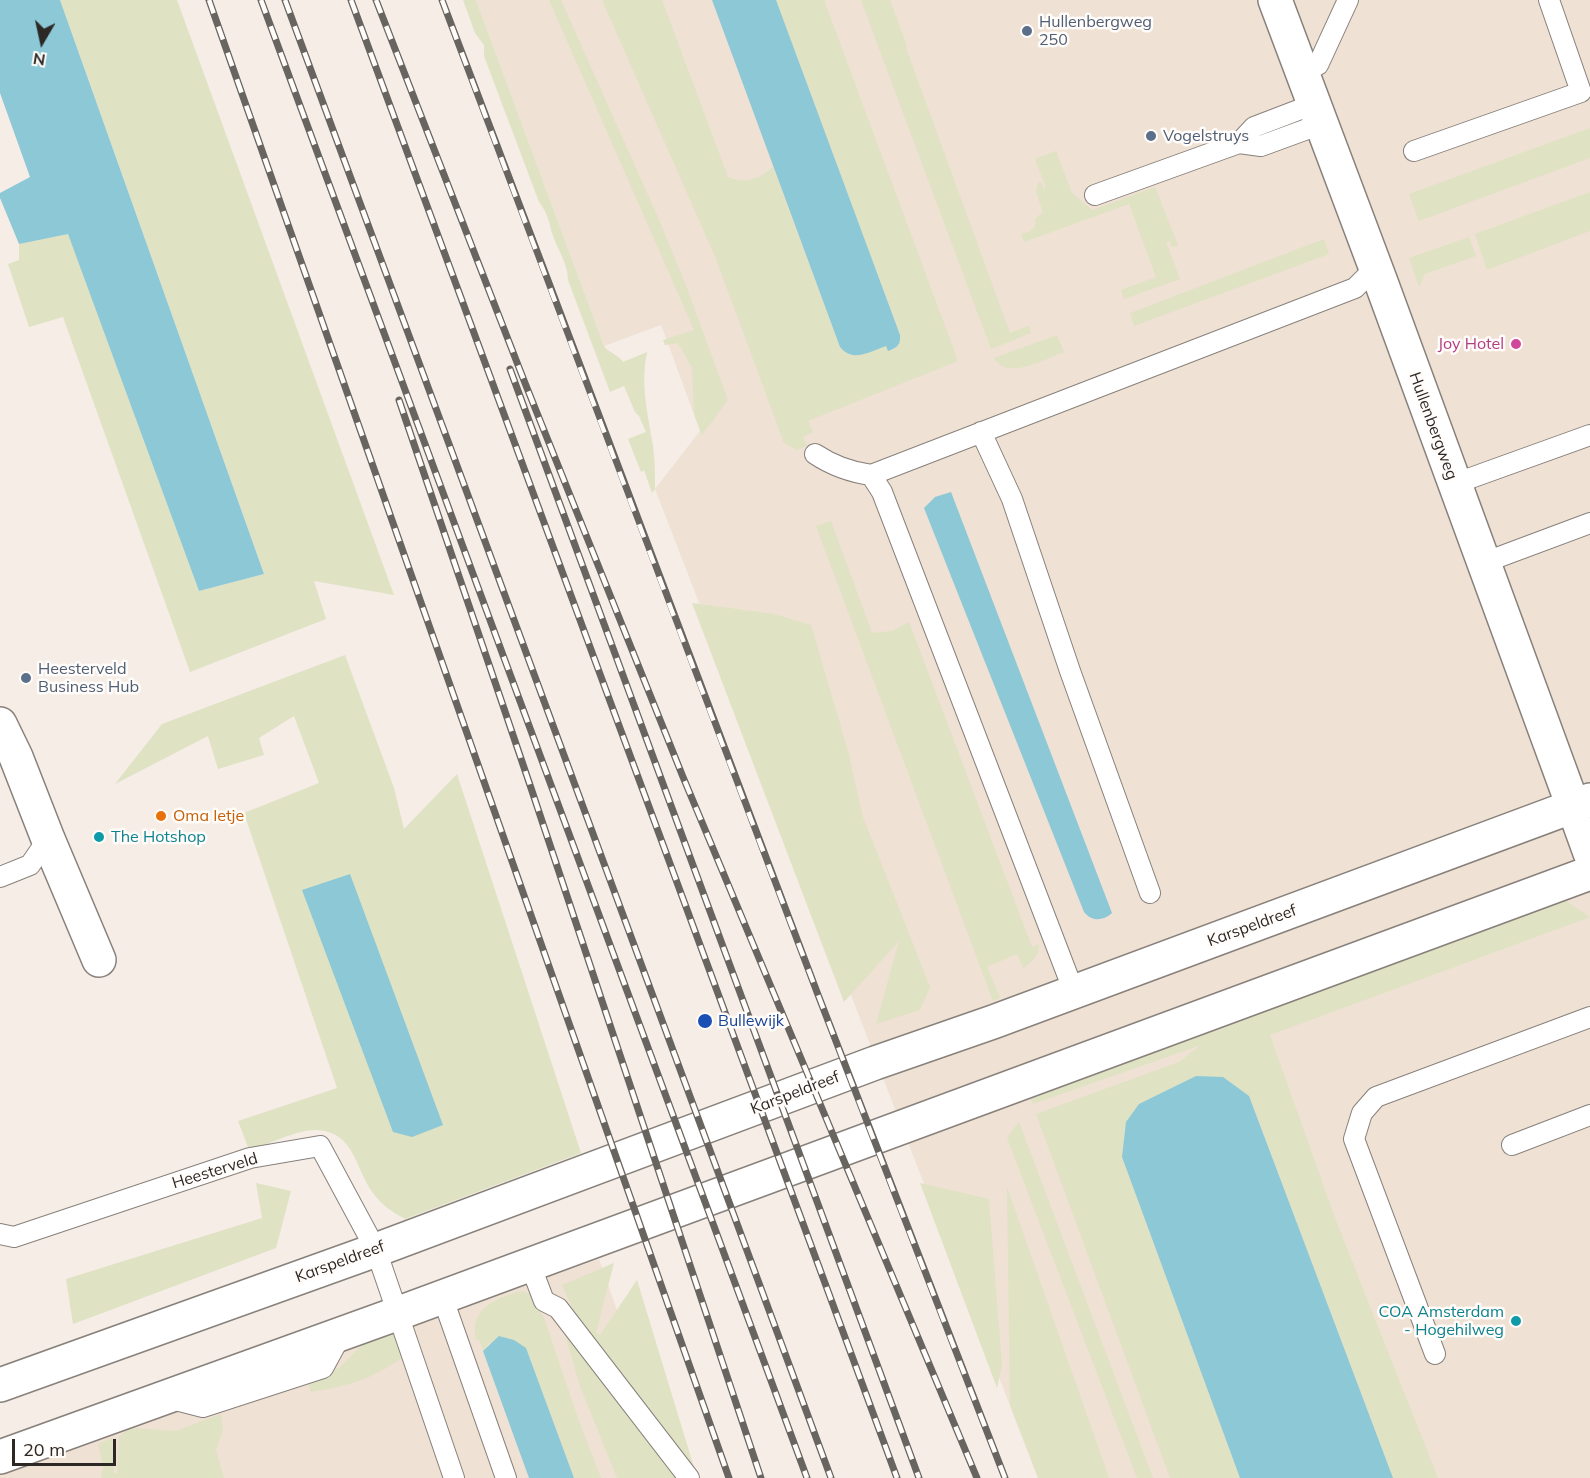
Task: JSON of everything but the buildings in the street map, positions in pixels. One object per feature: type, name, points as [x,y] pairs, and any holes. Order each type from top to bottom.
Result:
[{"type":"main road","name":"Hullenbergweg","points":[[1275,0],[1483,562],[1582,803],[1590,853]]},
{"type":"main road","points":[[0,724],[16,757],[99,960]]},
{"type":"main road","name":"Karspeldreef","points":[[0,1385],[376,1250],[874,1063],[1074,992],[1582,803]]},
{"type":"main road","points":[[0,1457],[399,1313],[1590,873]]},
{"type":"lane","points":[[1302,71],[1318,65],[1348,0]]},
{"type":"lane","points":[[1414,151],[1581,92],[1549,0]]},
{"type":"lane","points":[[1095,195],[1239,143],[1254,127],[1318,114]]},
{"type":"lane","points":[[815,454],[841,468],[871,475],[1355,288],[1375,268]]},
{"type":"lane","points":[[981,432],[1012,499],[1070,671],[1150,893]]},
{"type":"lane","points":[[1454,484],[1590,435]]},
{"type":"lane","points":[[871,475],[882,492],[1074,992]]},
{"type":"lane","points":[[1483,562],[1590,523]]},
{"type":"lane","points":[[0,877],[30,865],[48,839]]},
{"type":"lane","points":[[1435,1354],[1354,1138],[1362,1113],[1376,1096],[1590,1017]]},
{"type":"lane","points":[[1512,1145],[1590,1115]]},
{"type":"lane","name":"Heesterveld","points":[[0,1234],[14,1237],[250,1158],[320,1146],[376,1250]]},
{"type":"lane","points":[[376,1250],[454,1478]]},
{"type":"lane","points":[[530,1264],[544,1301],[558,1308],[689,1478]]},
{"type":"lane","points":[[442,1296],[506,1478]]},
{"type":"shaded area","points":[[476,0],[1590,0],[1590,1478],[1038,1478],[655,489],[700,431],[666,338],[661,325],[604,346]]},
{"type":"shaded area","points":[[599,1259],[676,1478],[0,1478],[0,1472]]},
{"type":"green space","points":[[60,0],[177,0],[394,595],[314,581],[326,619],[190,672],[63,317],[29,327],[8,264],[19,260],[19,244],[68,233],[199,591],[264,574]]},
{"type":"green space","points":[[463,0],[476,0],[604,346],[623,362],[647,352],[644,376],[654,457],[655,489],[652,493],[644,470],[641,472],[628,439],[646,432],[624,386],[610,392],[568,280],[562,256],[544,209],[539,202],[484,56],[484,45],[475,33]]},
{"type":"green space","points":[[549,0],[561,0],[660,222],[728,400],[702,435],[694,414],[692,368],[678,343],[665,345],[663,340],[694,330]]},
{"type":"green space","points":[[602,0],[662,0],[728,177],[741,180],[752,179],[763,175],[773,167],[840,347],[850,354],[862,355],[886,345],[891,350],[896,348],[900,335],[776,0],[824,0],[958,361],[808,421],[813,432],[803,437],[807,446],[797,450],[784,443],[716,259]]},
{"type":"green space","points":[[861,0],[890,0],[1010,333],[1029,326],[1031,333],[991,349]]},
{"type":"green space","points":[[1590,128],[1590,158],[1419,221],[1409,194]]},
{"type":"green space","points":[[1056,151],[1072,193],[1092,210],[1155,187],[1178,245],[1172,247],[1170,241],[1166,242],[1180,279],[1124,299],[1121,290],[1156,277],[1129,204],[1024,242],[1021,233],[1032,230],[1035,219],[1043,212],[1036,192],[1038,183],[1041,182],[1044,189],[1046,188],[1035,159]]},
{"type":"green space","points":[[1590,192],[1590,231],[1487,270],[1475,234]]},
{"type":"green space","points":[[1469,237],[1476,256],[1425,274],[1419,287],[1409,258]]},
{"type":"green space","points":[[1324,239],[1329,254],[1134,326],[1130,313]]},
{"type":"green space","points":[[1057,335],[1064,352],[1037,363],[1008,368],[1000,365],[994,358]]},
{"type":"green space","points":[[831,521],[872,633],[892,631],[909,622],[1032,947],[1039,944],[1034,958],[1023,968],[1017,954],[987,967],[1000,998],[993,1001],[816,526]]},
{"type":"green space","points":[[692,603],[774,614],[811,625],[848,751],[863,817],[930,987],[920,1010],[876,1024],[899,941],[844,1002]]},
{"type":"green space","points":[[345,655],[394,788],[404,829],[457,774],[581,1153],[405,1219],[376,1197],[347,1144],[339,1137],[330,1132],[310,1130],[254,1149],[248,1147],[238,1121],[337,1088],[244,813],[319,783],[294,716],[259,738],[264,755],[218,769],[208,736],[115,784],[162,724]]},
{"type":"green space","points":[[1560,897],[1590,917],[1270,1035],[1335,1218],[1438,1478],[1393,1478],[1249,1096],[1122,1157],[1240,1478],[1170,1478],[1036,1114],[1179,1062],[1201,1045],[1033,1104],[1028,1093]]},
{"type":"green space","points":[[1019,1122],[1153,1478],[1137,1478],[1007,1138]]},
{"type":"green space","points":[[256,1183],[291,1191],[276,1248],[73,1324],[66,1279],[262,1218]]},
{"type":"green space","points":[[920,1183],[989,1199],[1002,1366],[997,1388]]},
{"type":"green space","points":[[1007,1187],[1109,1478],[1038,1478],[1010,1405]]},
{"type":"green space","points":[[614,1263],[596,1333],[600,1335],[637,1280],[696,1474],[574,1312],[562,1285]]},
{"type":"green space","points":[[521,1291],[531,1294],[544,1318],[601,1478],[574,1478],[526,1348],[489,1343],[483,1351],[479,1339],[476,1340],[476,1320],[480,1313],[493,1301]]},
{"type":"green space","points":[[564,1331],[678,1478],[617,1478],[580,1386]]},
{"type":"green space","points":[[385,1332],[399,1337],[405,1356],[360,1380],[311,1392],[307,1381],[339,1368],[372,1335]]},
{"type":"green space","points":[[221,1414],[223,1431],[216,1450],[224,1478],[101,1478],[103,1467],[98,1444],[112,1438],[114,1473],[117,1474],[119,1436],[131,1428],[176,1431]]},
{"type":"water","points":[[0,0],[60,0],[264,574],[199,591],[68,234],[19,244],[0,193],[30,177],[0,93]]},
{"type":"water","points":[[712,0],[776,0],[900,335],[899,344],[893,349],[888,351],[886,346],[856,355],[845,352],[840,347]]},
{"type":"water","points":[[951,492],[1112,913],[1105,918],[1090,918],[1084,912],[924,508],[935,497]]},
{"type":"water","points":[[350,874],[443,1125],[412,1137],[393,1132],[302,890]]},
{"type":"water","points":[[1196,1076],[1223,1077],[1249,1096],[1393,1478],[1240,1478],[1122,1157],[1126,1122],[1139,1104]]},
{"type":"water","points":[[499,1336],[514,1340],[526,1348],[574,1478],[529,1478],[483,1351]]},
{"type":"railway","points":[[209,0],[729,1478]]},
{"type":"railway","points":[[261,0],[807,1478]]},
{"type":"railway","points":[[285,0],[831,1478]]},
{"type":"railway","points":[[351,0],[897,1478]]},
{"type":"railway","points":[[376,0],[525,383],[683,777],[977,1478]]},
{"type":"railway","points":[[442,0],[721,740],[1005,1478]]},
{"type":"railway","points":[[510,369],[919,1478]]},
{"type":"railway","points":[[399,400],[761,1478]]},
{"type":"place","name":"Hullenbergweg 250","points":[[1027,31]]},
{"type":"place","name":"Vogelstruys","points":[[1151,136]]},
{"type":"place","name":"Joy Hotel","points":[[1516,344]]},
{"type":"place","name":"Heesterveld Business Hub","points":[[26,678]]},
{"type":"place","name":"Oma Ietje","points":[[161,816]]},
{"type":"place","name":"The Hotshop","points":[[99,837]]},
{"type":"place","name":"Bullewijk","points":[[705,1021]]},
{"type":"place","name":"COA Amsterdam - Hogehilweg","points":[[1516,1321]]}]
